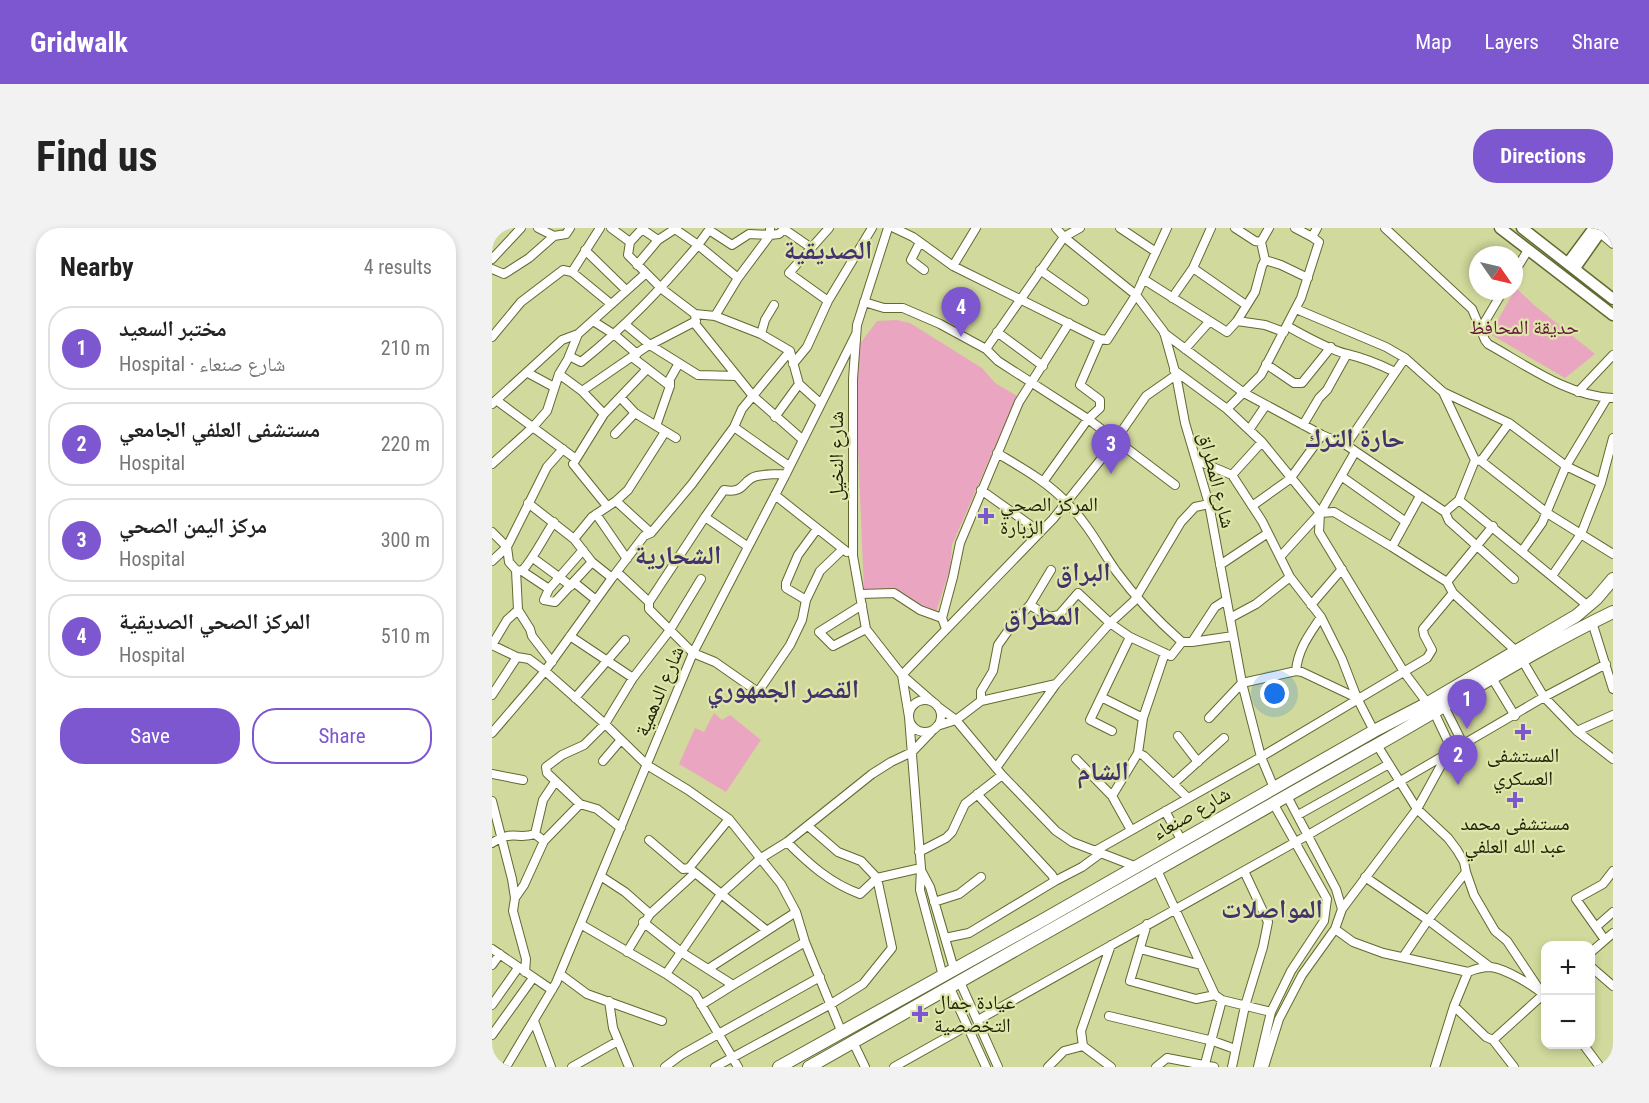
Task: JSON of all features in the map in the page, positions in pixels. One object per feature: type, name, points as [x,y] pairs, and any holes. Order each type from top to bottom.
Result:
[{"type":"highway","name":"شارع صنعاء","points":[[809,1067],[955,985],[1045,926],[1156,868],[1377,745],[1436,704],[1519,655],[1576,616],[1612,580]]},
{"type":"highway","points":[[1612,580],[1609,589],[1613,595]]},
{"type":"highway","name":"شارع صنعاء","points":[[1045,926],[1137,867],[1374,731],[1492,678],[1519,655],[1613,612]]},
{"type":"highway","name":"شارع صنعاء","points":[[779,1067],[948,972],[1026,937]]},
{"type":"main road","points":[[1500,228],[1613,315]]},
{"type":"main road","points":[[1571,266],[1599,230]]},
{"type":"main road","points":[[1526,249],[1531,243],[1529,232]]},
{"type":"main road","points":[[1529,232],[1546,248],[1613,299]]},
{"type":"main road","points":[[1538,258],[1540,251],[1546,248]]},
{"type":"street","points":[[492,259],[521,228]]},
{"type":"street","points":[[538,228],[554,236]]},
{"type":"street","points":[[492,269],[504,274],[529,258],[554,236],[566,234],[570,228]]},
{"type":"street","points":[[572,272],[600,228]]},
{"type":"street","points":[[611,228],[630,242]]},
{"type":"street","points":[[658,240],[643,228],[630,242],[628,255],[645,274],[695,318],[696,325],[753,396],[803,440]]},
{"type":"street","points":[[569,356],[581,362],[615,335],[662,289],[709,230],[732,245],[748,234],[770,231],[779,234],[784,228],[810,247]]},
{"type":"street","points":[[826,228],[789,273],[828,301]]},
{"type":"street","points":[[794,364],[807,347],[828,301],[872,228]]},
{"type":"street","name":"شارع النخيل","points":[[888,228],[856,333],[853,379],[853,556],[866,629],[902,675],[956,720],[1002,775],[1056,831],[1072,842],[1137,867]]},
{"type":"street","points":[[894,228],[916,240],[953,266],[1100,339],[1107,340],[1136,295],[1167,228]]},
{"type":"street","points":[[916,228],[916,240],[911,260],[924,270]]},
{"type":"street","points":[[953,266],[976,228]]},
{"type":"street","name":"شارع المطراق","points":[[1056,228],[1136,295],[1164,332],[1185,423],[1209,504],[1242,683],[1261,757],[1274,788]]},
{"type":"street","points":[[986,349],[1064,237],[1080,228]]},
{"type":"street","points":[[1120,228],[1156,252]]},
{"type":"street","points":[[1172,298],[1193,268],[1211,228]]},
{"type":"street","points":[[1235,228],[1244,230],[1255,241],[1261,242]]},
{"type":"street","points":[[1143,279],[1227,332],[1237,321],[1255,292],[1265,260],[1261,242],[1269,228]]},
{"type":"street","points":[[1227,409],[1260,375],[1296,309],[1308,278],[1319,242],[1295,228]]},
{"type":"street","points":[[1312,237],[1317,228]]},
{"type":"street","points":[[1386,228],[1472,309],[1488,344],[1578,392],[1610,398],[1566,466],[1547,513],[1522,551]]},
{"type":"street","points":[[637,265],[658,240],[675,229],[738,278]]},
{"type":"street","points":[[1599,230],[1613,244]]},
{"type":"street","points":[[715,315],[770,231]]},
{"type":"street","points":[[1523,255],[1526,249]]},
{"type":"street","points":[[585,250],[626,290]]},
{"type":"street","points":[[1265,260],[1308,278]]},
{"type":"street","points":[[1193,268],[1246,305]]},
{"type":"street","points":[[492,336],[520,302],[563,270],[572,272],[611,304]]},
{"type":"street","points":[[1040,270],[1084,301]]},
{"type":"street","points":[[576,459],[533,427],[493,402],[528,373],[562,340],[578,334],[645,274]]},
{"type":"street","points":[[1481,328],[1498,300]]},
{"type":"street","points":[[864,302],[884,308],[903,308],[940,324],[986,349],[999,361],[1116,439],[1175,485]]},
{"type":"street","points":[[761,334],[765,320],[774,305]]},
{"type":"street","points":[[1296,309],[1386,347],[1404,358],[1443,392],[1509,423],[1566,466],[1601,483]]},
{"type":"street","points":[[582,391],[634,355],[695,318],[715,315],[761,334],[790,351],[799,384],[821,404]]},
{"type":"street","points":[[592,321],[615,335],[647,369],[670,386]]},
{"type":"street","points":[[1237,321],[1285,329],[1347,354],[1369,359],[1395,372]]},
{"type":"street","points":[[1185,349],[1209,322]]},
{"type":"street","points":[[946,630],[942,618],[960,543],[981,490],[1019,402],[1069,323]]},
{"type":"street","points":[[626,324],[650,345],[698,375],[736,376]]},
{"type":"street","points":[[997,332],[1043,366]]},
{"type":"street","points":[[1164,332],[1244,393],[1322,435],[1346,445],[1445,512],[1449,521],[1514,579]]},
{"type":"street","name":"شارع الدهمية","points":[[506,1067],[560,974],[693,653],[856,333]]},
{"type":"street","points":[[492,464],[533,427],[547,411],[559,374],[578,334]]},
{"type":"street","points":[[1043,482],[1088,419],[1100,408],[1100,400],[1080,385],[1100,339]]},
{"type":"street","points":[[1266,364],[1294,383],[1302,383],[1331,347]]},
{"type":"street","points":[[492,733],[552,662],[644,536],[651,533],[692,484],[734,427],[742,409],[790,351]]},
{"type":"street","points":[[1303,425],[1319,398],[1327,390],[1347,354]]},
{"type":"street","points":[[1578,392],[1613,355]]},
{"type":"street","points":[[1346,445],[1404,358]]},
{"type":"street","points":[[656,426],[670,386],[670,379],[679,363]]},
{"type":"street","points":[[607,506],[573,464],[604,414],[647,369]]},
{"type":"street","points":[[948,972],[920,890],[921,868],[912,752],[902,675],[1040,532],[1067,502],[1146,396],[1175,372],[1227,409],[1250,430],[1320,513],[1319,532],[1404,672],[1436,704],[1464,746]]},
{"type":"street","points":[[528,373],[554,387]]},
{"type":"street","points":[[559,374],[582,391],[604,414]]},
{"type":"street","points":[[775,417],[799,384]]},
{"type":"street","points":[[1443,392],[1478,461],[1547,513],[1613,554]]},
{"type":"street","points":[[621,398],[635,413],[676,438]]},
{"type":"street","points":[[1250,430],[1266,405]]},
{"type":"street","points":[[615,434],[635,413]]},
{"type":"street","points":[[1445,512],[1459,500],[1478,461],[1509,423]]},
{"type":"street","points":[[734,427],[788,470]]},
{"type":"street","points":[[574,539],[596,514],[628,490],[665,432]]},
{"type":"street","points":[[1252,506],[1290,479],[1322,435]]},
{"type":"street","points":[[1552,576],[1581,534],[1601,483],[1613,438]]},
{"type":"street","points":[[1232,476],[1262,442]]},
{"type":"street","points":[[492,561],[507,547],[547,466],[563,449]]},
{"type":"street","points":[[1280,557],[1320,513],[1355,452]]},
{"type":"street","points":[[997,453],[1033,474],[1067,502],[1086,524],[1117,572],[1182,642],[1233,636]]},
{"type":"street","points":[[1196,460],[1232,476],[1252,506],[1290,577],[1321,617],[1374,731]]},
{"type":"street","points":[[788,470],[754,476],[739,490],[733,492],[724,490],[649,602],[649,609],[693,653],[715,662],[758,692],[790,645],[802,620],[806,600],[820,571],[843,549]]},
{"type":"street","points":[[1341,476],[1406,522]]},
{"type":"street","points":[[981,490],[1040,532]]},
{"type":"street","points":[[775,495],[853,556]]},
{"type":"street","points":[[1392,547],[1420,496]]},
{"type":"street","points":[[1459,500],[1588,606]]},
{"type":"street","points":[[616,501],[651,533]]},
{"type":"street","points":[[528,503],[574,539],[592,562],[614,575],[649,602]]},
{"type":"street","points":[[996,768],[1056,684],[1110,623],[1134,602],[1181,522],[1195,507],[1209,504]]},
{"type":"street","points":[[1320,513],[1334,512],[1447,582],[1453,593],[1519,655],[1544,697],[1577,731],[1613,759]]},
{"type":"street","points":[[596,514],[627,559]]},
{"type":"street","points":[[705,517],[747,546]]},
{"type":"street","points":[[552,662],[532,636],[518,610],[519,571],[533,558],[540,542],[554,522]]},
{"type":"street","points":[[1447,582],[1493,526]]},
{"type":"street","points":[[806,600],[786,588],[786,583],[798,555],[817,529]]},
{"type":"street","points":[[492,532],[507,547],[509,562],[549,590]]},
{"type":"street","points":[[1220,565],[1268,533]]},
{"type":"street","points":[[583,550],[559,576],[544,600],[555,602],[592,562]]},
{"type":"street","points":[[533,558],[596,600]]},
{"type":"street","points":[[1311,605],[1342,569]]},
{"type":"street","points":[[981,702],[981,691],[993,671],[998,645],[1030,605],[1051,570]]},
{"type":"street","points":[[1230,618],[1256,604],[1290,577]]},
{"type":"street","points":[[621,828],[597,809],[580,804],[555,782],[547,773],[546,767],[562,755],[584,746],[605,724],[633,678],[670,630],[701,579]]},
{"type":"street","points":[[860,594],[894,593],[920,610],[942,618]]},
{"type":"street","points":[[1030,605],[1049,617],[1059,615],[1078,593],[1110,623],[1130,637],[1171,656],[1182,642]]},
{"type":"street","points":[[945,938],[969,933],[1055,880],[1082,867],[1098,852],[1131,830],[1261,757],[1431,654],[1432,650],[1424,636],[1423,629],[1453,593]]},
{"type":"street","points":[[1192,642],[1215,607],[1226,600]]},
{"type":"street","points":[[862,605],[819,632],[833,646],[866,629]]},
{"type":"street","points":[[518,610],[507,620],[492,645],[517,657],[529,659],[605,724],[647,765],[729,819],[781,884],[796,912],[842,1033]]},
{"type":"street","points":[[1296,671],[1301,648],[1321,617]]},
{"type":"street","points":[[1592,622],[1613,689]]},
{"type":"street","points":[[570,636],[633,678]]},
{"type":"street","points":[[1112,731],[1090,720],[1130,637]]},
{"type":"street","points":[[574,698],[625,640]]},
{"type":"street","points":[[1112,796],[1138,753],[1143,718],[1165,653]]},
{"type":"street","points":[[492,695],[517,657]]},
{"type":"street","points":[[978,1020],[1175,908],[1308,836],[1544,697],[1606,664]]},
{"type":"street","points":[[1209,718],[1242,683],[1296,671],[1357,698]]},
{"type":"street","points":[[1492,678],[1515,716]]},
{"type":"street","points":[[666,974],[721,894],[761,858],[787,842],[872,774],[912,752],[936,728],[941,716],[935,704],[924,700],[915,704],[909,717],[910,722],[918,730],[929,732],[936,728],[956,720],[981,702],[1056,684]]},
{"type":"street","points":[[1101,698],[1143,718]]},
{"type":"street","points":[[1264,1067],[1279,1019],[1302,975],[1335,928],[1342,909],[1417,809],[1449,754],[1436,704]]},
{"type":"street","points":[[1577,731],[1613,715]]},
{"type":"street","points":[[1178,736],[1198,762]]},
{"type":"street","points":[[1173,784],[1224,738]]},
{"type":"street","points":[[603,761],[620,741]]},
{"type":"street","points":[[1377,745],[1417,809],[1448,838],[1464,862],[1473,895],[1495,931],[1507,941],[1541,988]]},
{"type":"street","points":[[1138,753],[1188,798]]},
{"type":"street","points":[[1076,759],[1112,796],[1131,830]]},
{"type":"street","points":[[1298,815],[1389,764]]},
{"type":"street","points":[[492,774],[523,780]]},
{"type":"street","points":[[919,852],[946,838],[952,832],[965,804],[1002,775]]},
{"type":"street","points":[[535,834],[543,800],[555,782]]},
{"type":"street","points":[[977,794],[1052,874],[1055,880]]},
{"type":"street","points":[[1287,796],[1336,889],[1342,909]]},
{"type":"street","points":[[492,801],[515,898],[513,911],[526,959],[522,970],[492,1005]]},
{"type":"street","points":[[1258,1067],[1271,1012],[1291,971],[1324,921],[1327,899],[1273,803]]},
{"type":"street","points":[[515,898],[524,885],[544,841],[580,804]]},
{"type":"street","points":[[1165,811],[1182,841]]},
{"type":"street","points":[[627,951],[643,922],[692,870],[729,819]]},
{"type":"street","points":[[715,1067],[831,1004],[862,984],[892,948],[877,878],[861,861],[838,852],[808,826]]},
{"type":"street","points":[[492,843],[501,837],[510,835],[535,834],[544,841]]},
{"type":"street","points":[[649,840],[683,869],[692,870],[766,930]]},
{"type":"street","points":[[787,842],[812,867],[841,887],[860,894],[877,878],[921,868]]},
{"type":"street","points":[[921,868],[930,887],[945,938],[948,972]]},
{"type":"street","points":[[1156,868],[1215,994],[1222,1000],[1271,1012]]},
{"type":"street","points":[[1232,1067],[1245,1006],[1268,922],[1244,871]]},
{"type":"street","points":[[1605,940],[1576,899],[1603,884],[1613,871]]},
{"type":"street","points":[[1403,957],[1428,920],[1466,872]]},
{"type":"street","points":[[1365,876],[1490,967],[1527,982],[1541,991]]},
{"type":"street","points":[[602,877],[625,892],[650,914]]},
{"type":"street","points":[[934,902],[958,894],[981,877]]},
{"type":"street","points":[[708,969],[796,912]]},
{"type":"street","points":[[1596,927],[1613,912]]},
{"type":"street","points":[[643,922],[681,952],[733,985]]},
{"type":"street","points":[[1147,924],[1130,981],[1196,999],[1215,994]]},
{"type":"street","points":[[582,925],[666,974],[695,994],[738,1067]]},
{"type":"street","points":[[1335,928],[1353,942],[1403,957],[1468,972],[1490,967]]},
{"type":"street","points":[[1595,949],[1613,933]]},
{"type":"street","points":[[701,1005],[806,942]]},
{"type":"street","points":[[1111,945],[1081,1031],[1083,1046],[1111,1067]]},
{"type":"street","points":[[492,949],[552,990]]},
{"type":"street","points":[[1140,949],[1200,965]]},
{"type":"street","points":[[492,965],[500,954]]},
{"type":"street","points":[[1595,971],[1613,987]]},
{"type":"street","points":[[1435,1067],[1454,1006],[1468,972]]},
{"type":"street","points":[[560,974],[587,994],[662,1021]]},
{"type":"street","points":[[665,1067],[681,1055],[820,977]]},
{"type":"street","points":[[492,1035],[533,978]]},
{"type":"street","points":[[955,985],[978,1020],[998,1067]]},
{"type":"street","points":[[955,985],[967,1026],[986,1067]]},
{"type":"street","points":[[1493,1040],[1544,995]]},
{"type":"street","points":[[1156,1067],[1167,1058],[1210,1066],[1222,1000]]},
{"type":"street","points":[[609,1001],[613,1028],[625,1066]]},
{"type":"street","points":[[1454,1006],[1486,1037],[1493,1040],[1514,1067]]},
{"type":"street","points":[[1109,1016],[1213,1041],[1235,1049]]},
{"type":"street","points":[[534,1021],[549,1066]]},
{"type":"street","points":[[894,1067],[967,1026]]},
{"type":"street","points":[[572,1067],[618,1041]]},
{"type":"street","points":[[853,1042],[865,1067]]},
{"type":"street","points":[[1048,1067],[1064,1051],[1083,1046]]},
{"type":"street","points":[[1587,1049],[1600,1067]]},
{"type":"green space","name":"حديقة المحافظ","points":[[1523,295],[1595,354],[1565,378],[1490,334],[1509,300],[1523,300]]},
{"type":"green space","points":[[897,320],[910,323],[982,368],[995,383],[1017,396],[952,545],[950,569],[936,612],[926,616],[895,594],[864,591],[855,376],[859,345],[877,321]]},
{"type":"green space","points":[[714,713],[722,720],[730,715],[761,740],[726,792],[679,764],[695,728],[704,732]]},
{"type":"place","name":"المركز الصحي الصديقية","points":[[961,337]]},
{"type":"place","name":"مركز اليمن الصحي","points":[[1111,474]]},
{"type":"place","name":"المركز الصحي الزبارة","points":[[986,516]]},
{"type":"place","name":"مختبر السعيد","points":[[1467,729]]},
{"type":"place","name":"المستشفى العسكري","points":[[1523,732]]},
{"type":"place","name":"مستشفى العلفي الجامعي","points":[[1458,785]]},
{"type":"place","name":"مستشفى محمد عبد الله العلفي","points":[[1515,800]]},
{"type":"place","name":"عيادة جمال التخصصية","points":[[920,1014]]},
{"type":"district","name":"الصديقية","points":[[828,250]]},
{"type":"district","name":"حارة الترك","points":[[1355,438]]},
{"type":"district","name":"الشحارية","points":[[678,555]]},
{"type":"district","name":"البراق","points":[[1083,572]]},
{"type":"district","name":"المطراق","points":[[1042,616]]},
{"type":"district","name":"القصر الجمهوري","points":[[783,689]]},
{"type":"district","name":"الشام","points":[[1103,771]]},
{"type":"district","name":"المواصلات","points":[[1272,909]]}]
